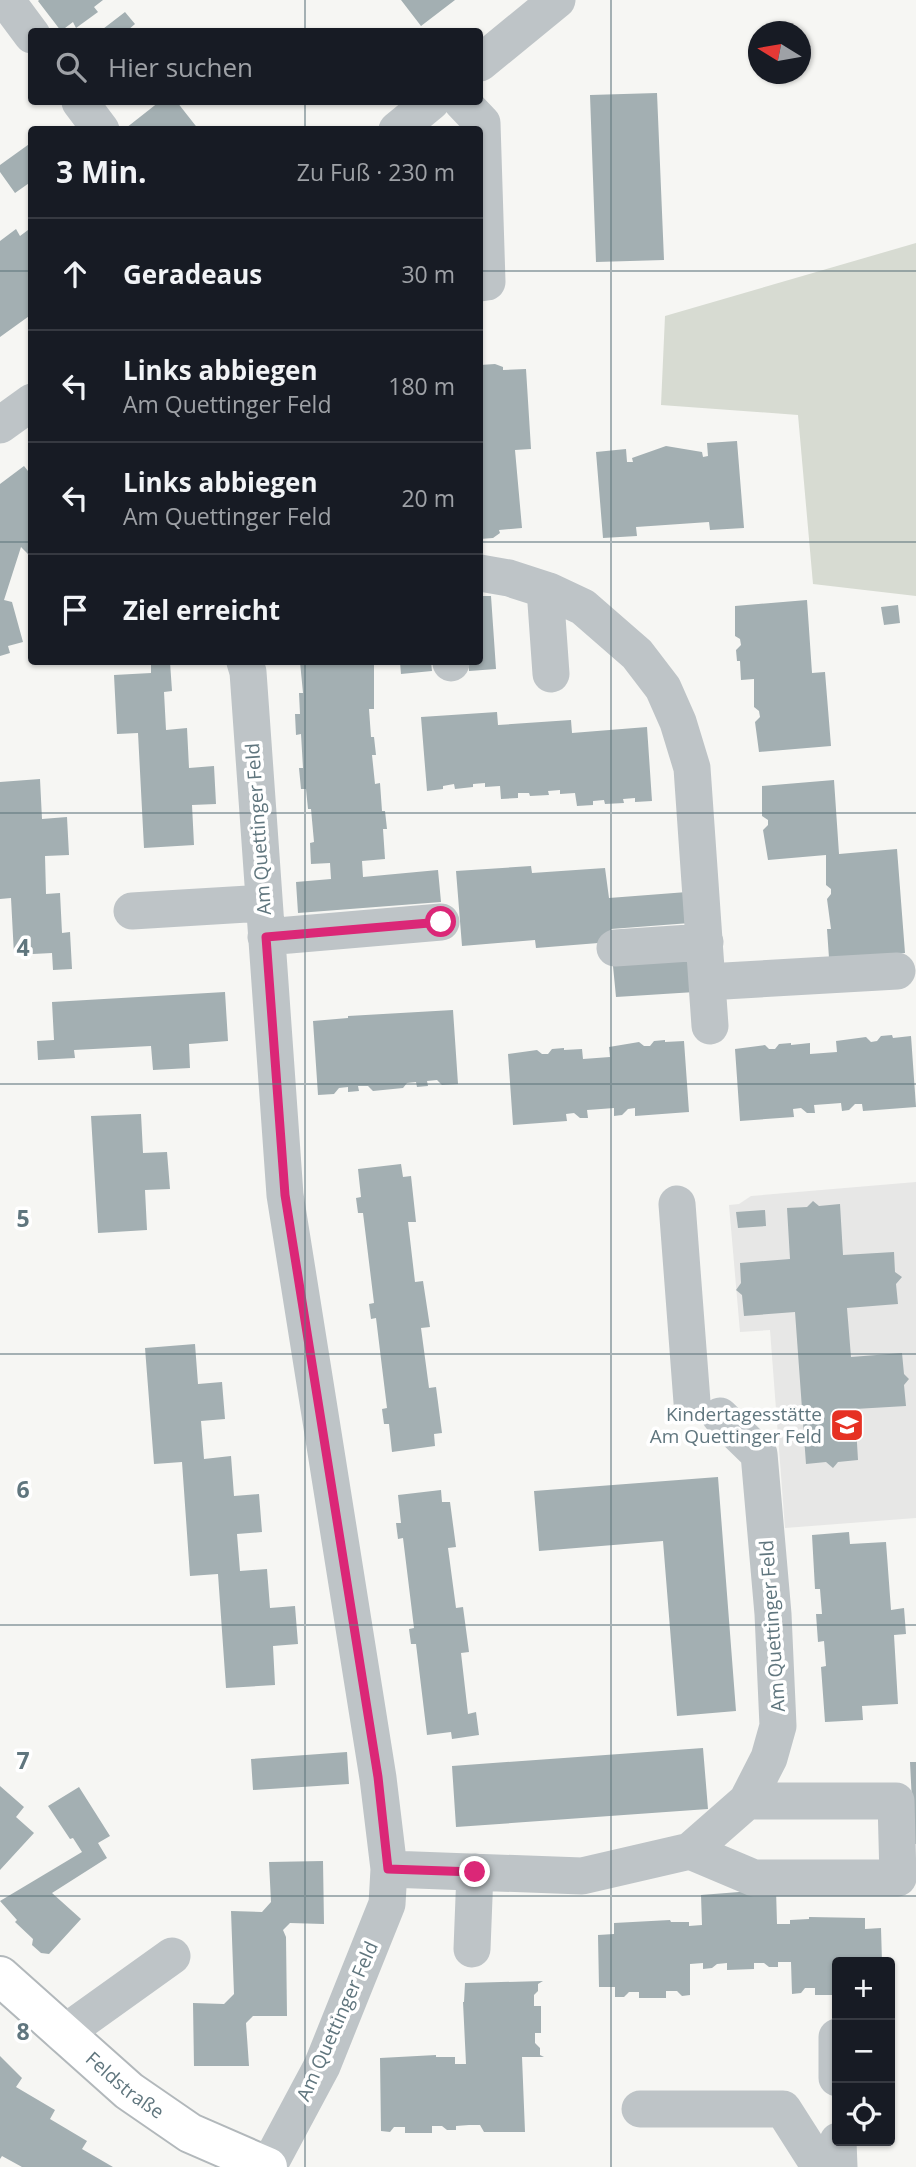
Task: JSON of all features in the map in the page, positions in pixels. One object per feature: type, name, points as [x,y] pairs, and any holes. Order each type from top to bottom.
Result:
[{"type":"main road","name":"Feldstraße","points":[[0,1976],[129,2091],[190,2133],[268,2167]]},
{"type":"street","points":[[6,0],[28,30]]},
{"type":"street","points":[[483,61],[557,0]]},
{"type":"street","points":[[82,105],[98,126]]},
{"type":"street","points":[[402,126],[427,105]]},
{"type":"street","points":[[465,105],[482,126]]},
{"type":"street","points":[[483,163],[486,282],[483,282]]},
{"type":"street","points":[[0,425],[28,405]]},
{"type":"street","points":[[483,573],[549,591],[583,607],[637,654],[663,688],[678,722],[692,768],[710,1026]]},
{"type":"street","points":[[549,591],[546,603],[551,674]]},
{"type":"street","name":"Am Quettinger Feld","points":[[246,665],[285,1195],[378,1777],[388,1869],[387,1904],[327,2053],[268,2167]]},
{"type":"street","points":[[132,911],[265,920],[441,922]]},
{"type":"street","points":[[615,948],[705,942]]},
{"type":"street","points":[[707,982],[897,971]]},
{"type":"street","name":"Am Quettinger Feld","points":[[388,1869],[582,1876],[690,1851],[747,1801],[769,1758],[778,1726],[773,1614],[759,1454],[706,1409],[677,1204]]},
{"type":"street","points":[[690,1851],[754,1878],[898,1878],[896,1801],[747,1801]]},
{"type":"street","points":[[472,1949],[475,1872]]},
{"type":"street","points":[[63,2034],[172,1956]]},
{"type":"street","points":[[640,2109],[783,2109],[820,2167]]},
{"type":"street","points":[[838,2146],[839,2167]]},
{"type":"shaded area","points":[[916,243],[916,596],[813,584],[798,415],[661,405],[665,316]]},
{"type":"shaded area","name":"Kindertagesstätte Am Quettinger Feld","points":[[916,1182],[916,1518],[785,1528],[770,1330],[740,1332],[729,1205],[739,1204],[751,1196]]},
{"type":"building","points":[[103,0],[94,7],[98,12],[76,28],[73,22],[65,28],[59,28],[38,1]]},
{"type":"building","points":[[401,0],[455,0],[421,26]]},
{"type":"building","points":[[125,12],[135,24],[130,28],[104,28]]},
{"type":"building","points":[[657,93],[664,260],[596,262],[590,95]]},
{"type":"building","points":[[155,105],[179,105],[196,126],[129,126]]},
{"type":"building","points":[[28,145],[28,184],[15,193],[0,172],[0,165]]},
{"type":"building","points":[[16,229],[20,236],[28,230],[28,317],[0,337],[0,241]]},
{"type":"building","points":[[495,364],[503,367],[503,370],[526,369],[531,449],[515,450],[522,528],[499,530],[500,533],[493,538],[483,539],[483,365]]},
{"type":"building","points":[[737,441],[744,528],[710,530],[709,522],[636,527],[637,536],[603,538],[596,452],[626,449],[627,462],[633,462],[632,458],[666,446],[702,452],[703,457],[708,456],[707,443]]},
{"type":"building","points":[[24,466],[28,471],[28,554],[21,547],[4,600],[12,602],[23,642],[8,646],[10,653],[0,656],[0,484]]},
{"type":"building","points":[[483,596],[491,596],[496,669],[469,671],[469,665],[483,665]]},
{"type":"building","points":[[807,600],[812,673],[825,672],[831,746],[759,752],[755,722],[760,717],[759,711],[754,707],[754,679],[741,680],[740,661],[737,661],[736,650],[741,645],[740,639],[735,636],[735,606]]},
{"type":"building","points":[[898,605],[900,623],[884,625],[881,607]]},
{"type":"building","points":[[151,665],[170,665],[172,691],[164,692],[166,730],[187,728],[189,768],[214,766],[216,804],[192,805],[194,845],[144,848],[138,733],[117,734],[114,675],[151,673]]},
{"type":"building","points":[[300,665],[374,665],[374,709],[369,709],[371,737],[374,737],[376,755],[372,755],[375,784],[380,783],[382,811],[385,811],[387,829],[383,829],[385,859],[362,861],[363,877],[438,870],[441,902],[298,913],[296,882],[331,879],[330,863],[311,864],[310,843],[314,842],[311,809],[308,809],[306,789],[301,789],[301,734],[296,735],[295,714],[300,714],[299,693],[303,693]]},
{"type":"building","points":[[400,665],[431,665],[432,671],[401,674]]},
{"type":"building","points":[[497,712],[498,725],[571,720],[572,733],[647,727],[652,801],[635,802],[635,798],[623,799],[624,803],[605,804],[604,800],[593,801],[593,805],[577,806],[575,793],[560,794],[560,790],[548,791],[549,795],[530,796],[529,793],[518,793],[518,798],[501,799],[500,786],[485,787],[485,783],[455,789],[454,784],[427,791],[421,717]]},
{"type":"building","points":[[40,779],[42,819],[67,817],[69,855],[45,856],[46,894],[60,893],[62,933],[70,932],[72,969],[53,970],[52,953],[14,955],[11,898],[0,899],[0,782]]},
{"type":"building","points":[[834,780],[839,854],[897,849],[905,953],[829,958],[827,929],[831,929],[827,899],[831,889],[826,885],[826,855],[768,860],[763,830],[768,825],[768,820],[762,816],[762,786]]},
{"type":"building","points":[[531,866],[532,873],[605,868],[609,898],[687,892],[690,923],[611,929],[611,942],[536,948],[535,940],[462,946],[456,871]]},
{"type":"building","points":[[693,960],[695,992],[616,997],[613,966]]},
{"type":"building","points":[[225,992],[228,1041],[189,1044],[190,1068],[153,1070],[151,1046],[74,1050],[75,1058],[38,1060],[37,1041],[54,1040],[52,1002]]},
{"type":"building","points":[[453,1010],[458,1084],[442,1085],[437,1080],[427,1081],[428,1086],[417,1087],[416,1082],[407,1083],[403,1088],[373,1091],[368,1086],[358,1086],[359,1091],[348,1092],[348,1087],[339,1088],[334,1094],[318,1095],[313,1021],[348,1016]]},
{"type":"building","points":[[892,1035],[893,1038],[911,1036],[916,1107],[863,1111],[862,1104],[855,1104],[849,1110],[842,1111],[841,1103],[814,1105],[815,1113],[807,1113],[801,1108],[793,1109],[794,1117],[740,1121],[735,1049],[765,1045],[769,1049],[775,1049],[779,1044],[810,1043],[810,1054],[837,1052],[836,1041],[866,1037],[871,1042],[877,1041],[881,1036]]},
{"type":"building","points":[[654,1041],[684,1041],[689,1112],[635,1116],[635,1108],[614,1116],[614,1108],[587,1110],[588,1118],[580,1118],[574,1113],[566,1114],[567,1121],[513,1125],[508,1054],[537,1050],[548,1054],[552,1049],[564,1048],[582,1049],[583,1059],[610,1057],[609,1047],[639,1042],[650,1046]]},
{"type":"building","points":[[141,1114],[143,1153],[167,1152],[170,1189],[145,1190],[147,1230],[98,1233],[91,1116]]},
{"type":"building","points":[[401,1164],[403,1177],[411,1176],[416,1222],[408,1222],[415,1282],[423,1281],[430,1327],[421,1328],[429,1388],[436,1387],[442,1433],[434,1434],[435,1446],[392,1452],[389,1424],[384,1424],[382,1409],[387,1408],[376,1318],[371,1319],[369,1304],[374,1303],[363,1213],[358,1213],[356,1198],[361,1197],[358,1169]]},
{"type":"building","points":[[813,1201],[819,1206],[840,1204],[843,1255],[894,1252],[895,1272],[902,1277],[896,1284],[898,1304],[847,1308],[851,1357],[902,1353],[904,1374],[909,1379],[904,1385],[906,1406],[855,1409],[858,1460],[838,1462],[833,1468],[826,1462],[806,1464],[795,1312],[744,1316],[742,1295],[736,1290],[741,1283],[740,1263],[790,1259],[787,1208],[807,1207]]},
{"type":"building","points":[[765,1210],[766,1226],[738,1228],[736,1212]]},
{"type":"building","points":[[195,1344],[198,1384],[222,1382],[225,1419],[201,1421],[204,1459],[231,1456],[234,1496],[259,1494],[262,1532],[237,1534],[240,1571],[267,1569],[270,1608],[295,1606],[298,1644],[273,1646],[275,1685],[226,1688],[218,1574],[190,1576],[182,1462],[154,1464],[145,1348]]},
{"type":"building","points":[[718,1477],[736,1711],[677,1716],[663,1541],[539,1551],[534,1491]]},
{"type":"building","points":[[441,1490],[442,1502],[450,1502],[456,1547],[448,1548],[456,1608],[463,1607],[469,1652],[461,1653],[468,1714],[476,1712],[479,1735],[452,1739],[451,1732],[427,1735],[416,1644],[411,1644],[409,1629],[414,1628],[403,1538],[398,1539],[396,1523],[401,1523],[398,1495]]},
{"type":"building","points":[[849,1532],[850,1544],[886,1542],[891,1610],[904,1608],[906,1634],[894,1635],[898,1704],[862,1706],[863,1720],[825,1722],[821,1667],[826,1666],[824,1641],[818,1642],[816,1614],[822,1614],[820,1589],[815,1589],[812,1535]]},
{"type":"building","points":[[703,1748],[708,1809],[456,1827],[452,1766]]},
{"type":"building","points":[[347,1752],[349,1784],[253,1790],[251,1759]]},
{"type":"building","points":[[910,1762],[916,1762],[916,1844],[908,1844],[914,1842]]},
{"type":"building","points":[[0,1786],[24,1807],[16,1817],[34,1833],[0,1870]]},
{"type":"building","points":[[79,1787],[110,1836],[98,1843],[107,1858],[52,1893],[81,1919],[49,1954],[41,1953],[32,1945],[33,1939],[15,1922],[17,1920],[0,1901],[82,1852],[48,1806]]},
{"type":"building","points":[[323,1861],[324,1924],[290,1923],[283,1930],[286,1937],[287,2016],[253,2016],[246,2023],[249,2066],[194,2066],[193,2003],[224,2004],[234,1994],[231,1911],[262,1912],[271,1902],[269,1862]]},
{"type":"building","points":[[776,1889],[777,1924],[790,1924],[790,1920],[809,1917],[865,1918],[865,1929],[881,1928],[882,1957],[832,1957],[832,1995],[815,1995],[815,1988],[805,1988],[801,1993],[792,1994],[791,1962],[778,1962],[778,1967],[754,1963],[754,1969],[727,1970],[727,1963],[703,1969],[703,1963],[690,1964],[690,1995],[682,1996],[677,1991],[666,1991],[666,1998],[639,1998],[639,1992],[615,1997],[615,1987],[599,1987],[598,1935],[614,1934],[614,1923],[670,1920],[689,1922],[689,1926],[702,1925],[701,1895]]},
{"type":"building","points":[[543,1981],[538,1984],[538,1991],[534,1995],[534,2006],[541,2006],[541,2033],[535,2033],[535,2043],[540,2048],[540,2055],[544,2057],[522,2057],[525,2132],[484,2132],[480,2125],[456,2126],[456,2130],[432,2126],[432,2133],[405,2133],[405,2127],[394,2127],[390,2132],[381,2131],[380,2058],[436,2055],[455,2057],[455,2064],[466,2064],[463,2002],[465,1983]]},
{"type":"building","points":[[0,2056],[22,2078],[16,2087],[55,2110],[50,2119],[87,2141],[82,2149],[113,2167],[22,2167],[2,2156],[0,2159]]},
{"type":"place","name":"Kindertagesstätte Am Quettinger Feld","points":[[847,1425]]},
{"type":"route","points":[[441,922],[266,937],[285,1195],[378,1777],[388,1869],[475,1872]]}]
